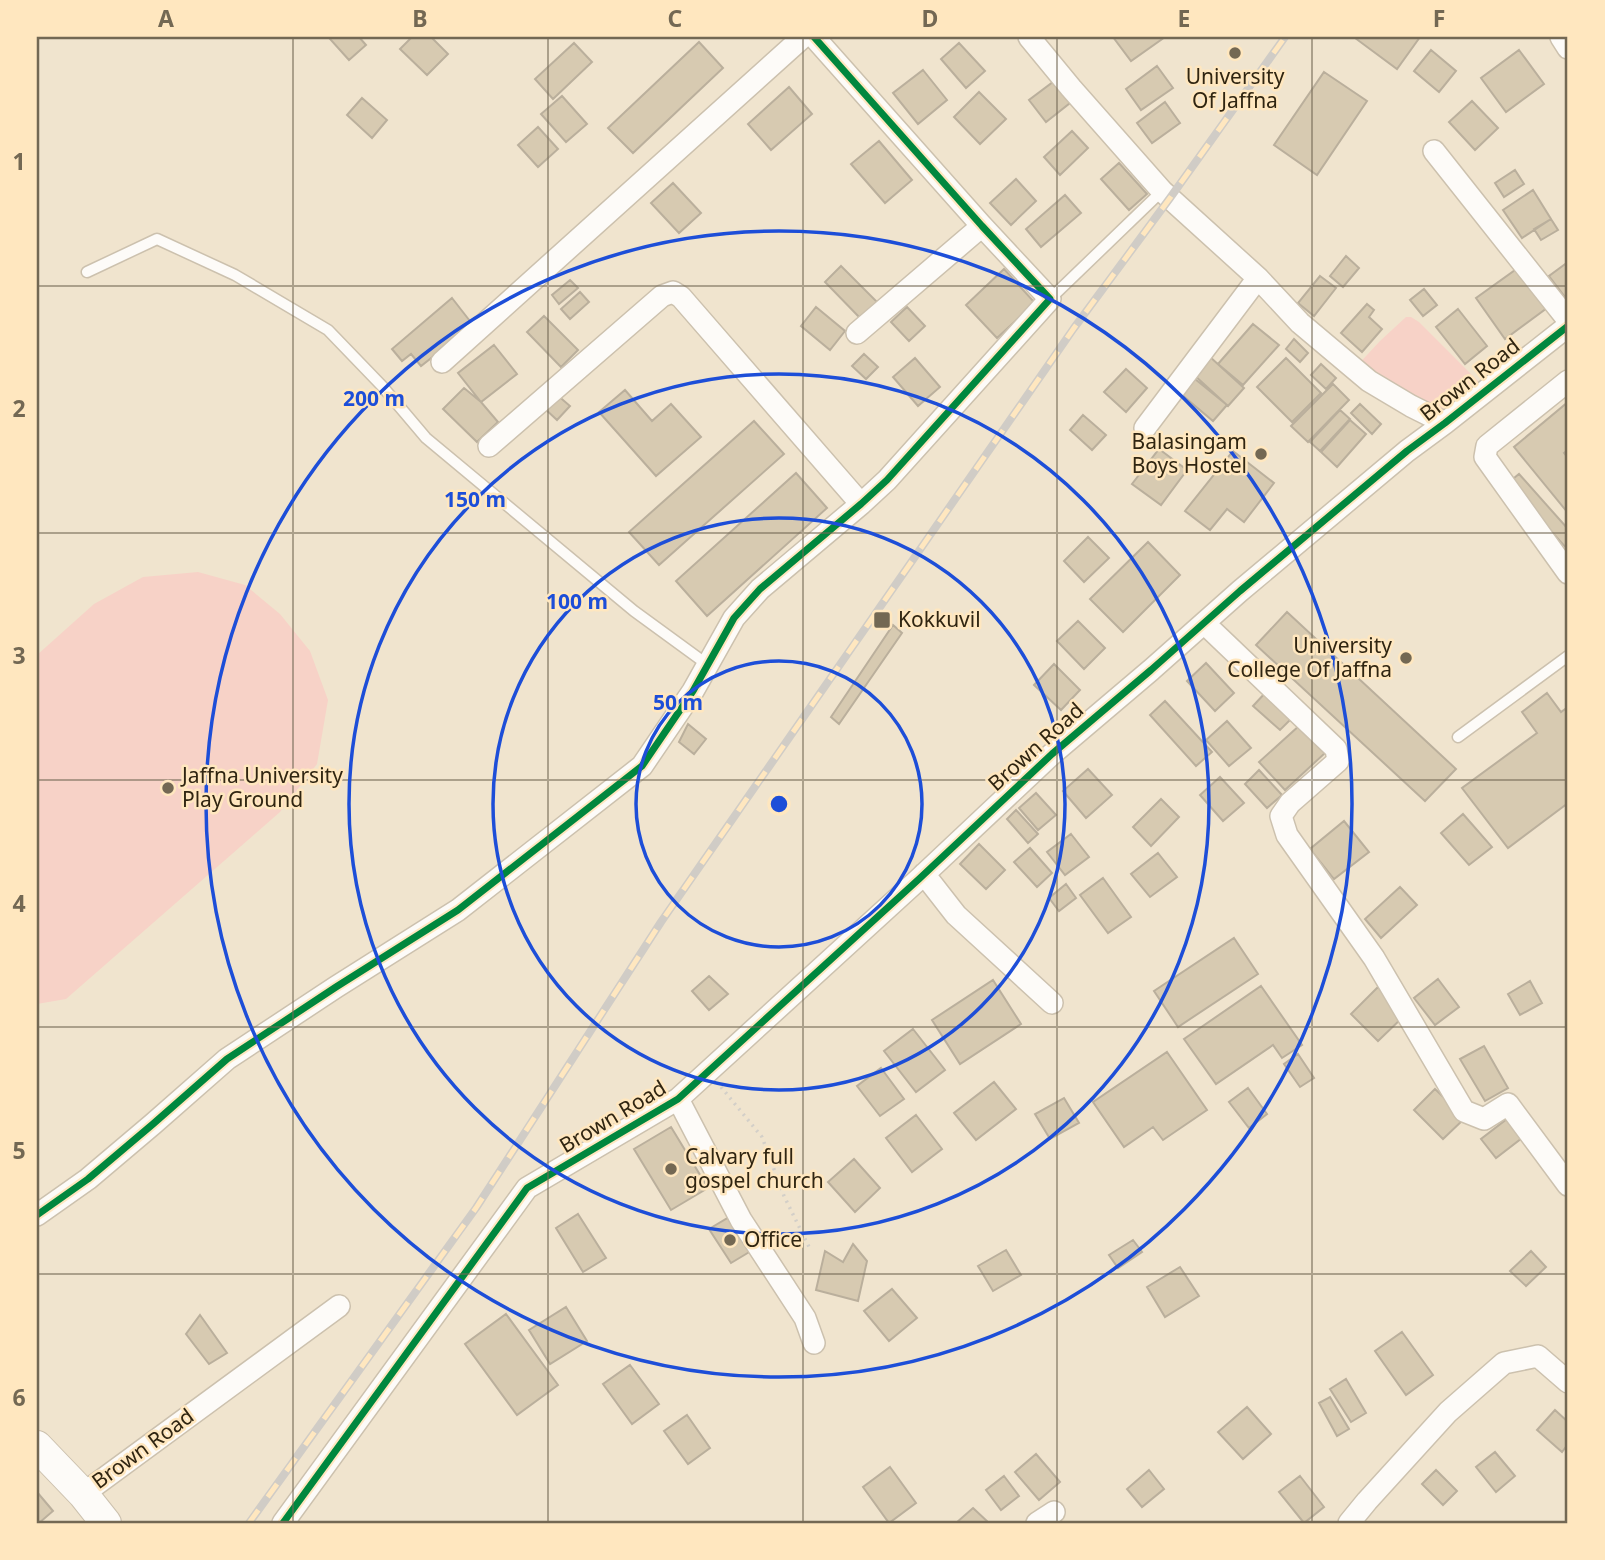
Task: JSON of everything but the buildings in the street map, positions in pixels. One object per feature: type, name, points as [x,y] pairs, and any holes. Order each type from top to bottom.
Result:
[{"type":"street","points":[[442,362],[803,37]]},
{"type":"street","points":[[37,1215],[88,1179],[227,1059],[335,987],[458,911],[642,766],[694,691],[734,618],[761,589],[887,480],[1050,299],[814,37]]},
{"type":"street","points":[[1029,37],[1162,191],[1258,278],[1300,323],[1369,381],[1445,423]]},
{"type":"street","points":[[1561,37],[1568,48]]},
{"type":"street","points":[[1434,151],[1568,320]]},
{"type":"street","points":[[857,334],[982,226]]},
{"type":"street","points":[[1145,428],[1258,278]]},
{"type":"street","points":[[489,446],[662,296],[673,292],[681,297],[861,504]]},
{"type":"street","name":"Brown Road","points":[[283,1523],[527,1188],[678,1099],[1052,754],[1407,451],[1568,326]]},
{"type":"street","points":[[1568,381],[1487,446],[1485,457],[1568,573]]},
{"type":"street","points":[[1204,623],[1336,748],[1338,761],[1290,803],[1281,816],[1287,835],[1374,958],[1464,1111],[1484,1119],[1508,1104],[1568,1185]]},
{"type":"street","points":[[924,874],[956,915],[1052,1003]]},
{"type":"street","points":[[678,1099],[741,1220],[805,1318],[814,1343]]},
{"type":"street","name":"Brown Road","points":[[83,1493],[339,1306]]},
{"type":"street","points":[[1349,1523],[1448,1412],[1504,1363],[1538,1356],[1568,1382]]},
{"type":"street","points":[[37,1446],[83,1493],[106,1523]]},
{"type":"lane","points":[[1050,299],[1162,191]]},
{"type":"lane","points":[[87,272],[157,239],[235,275],[328,330],[382,386],[426,438],[634,611],[708,664]]},
{"type":"lane","points":[[1458,737],[1568,656]]},
{"type":"path","points":[[709,1071],[762,1137],[784,1196],[811,1251]]},
{"type":"shaded area","points":[[1406,317],[1419,322],[1487,390],[1445,423],[1354,369]]},
{"type":"shaded area","name":"Jaffna University Play Ground","points":[[198,572],[245,585],[280,614],[310,651],[328,700],[317,764],[280,812],[66,999],[37,1004],[37,655],[94,604],[143,577]]},
{"type":"railway","points":[[249,1523],[476,1208],[661,922],[1074,328],[1285,37]]},
{"type":"cycle path","points":[[37,1215],[88,1179],[227,1059],[458,910],[642,766],[693,691],[734,618],[760,589],[887,480],[1050,299],[814,37]]},
{"type":"cycle path","points":[[283,1523],[527,1188],[678,1099],[1052,754],[1407,451],[1568,326]]},
{"type":"place","name":"University Of Jaffna","points":[[1235,53]]},
{"type":"place","name":"Balasingam Boys Hostel","points":[[1261,454]]},
{"type":"place","name":"Kokkuvil","points":[[882,620]]},
{"type":"place","name":"University College Of Jaffna","points":[[1406,658]]},
{"type":"place","name":"Jaffna University Play Ground","points":[[168,788]]},
{"type":"place","name":"Calvary full gospel church","points":[[671,1169]]},
{"type":"place","name":"Office","points":[[730,1240]]}]
